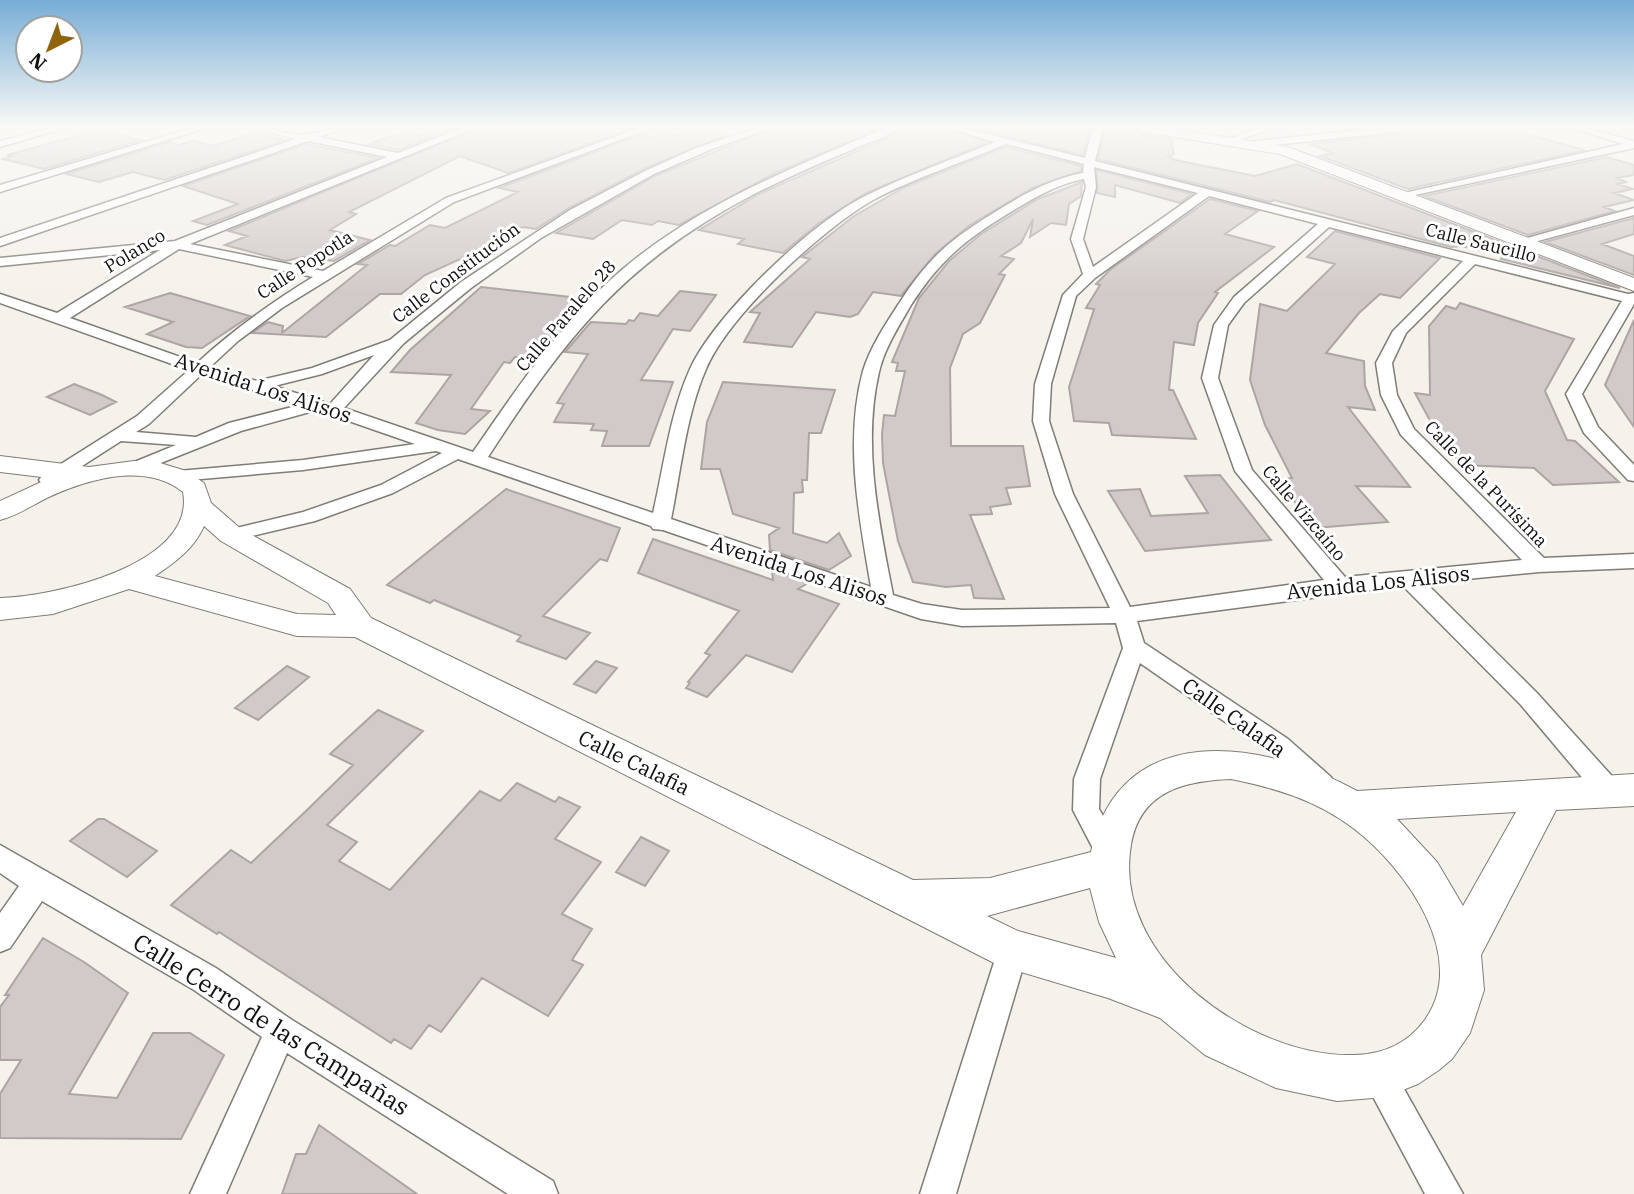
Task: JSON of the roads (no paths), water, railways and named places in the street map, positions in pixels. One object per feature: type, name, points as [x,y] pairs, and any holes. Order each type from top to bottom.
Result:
[{"type":"street","points":[[0,189],[17,184]]},
{"type":"street","points":[[0,242],[173,184]]},
{"type":"street","name":"Polanco","points":[[58,319],[177,245],[328,184]]},
{"type":"street","name":"Calle Popotla","points":[[11,506],[59,472],[143,420],[198,368],[276,304],[450,200],[495,184]]},
{"type":"street","name":"Calle Constitución","points":[[324,408],[397,342],[490,267],[570,214],[630,184]]},
{"type":"street","name":"Calle Paralelo 28","points":[[477,460],[518,398],[597,301],[633,267],[681,232],[764,184]]},
{"type":"street","points":[[660,525],[686,405],[698,369],[712,343],[737,311],[810,239],[869,198],[903,184]]},
{"type":"street","points":[[883,600],[864,475],[871,371],[883,340],[940,257],[986,223],[1057,184]]},
{"type":"street","points":[[1090,184],[1077,239],[1090,275]]},
{"type":"street","name":"Calle Saucillo","points":[[1164,184],[1207,192],[1472,259],[1633,295]]},
{"type":"street","points":[[1371,184],[1519,242],[1633,295],[1574,394],[1590,429],[1634,476]]},
{"type":"street","points":[[1401,195],[1454,184]]},
{"type":"street","points":[[1108,858],[1122,811],[1149,784],[1186,768],[1231,764],[1280,773],[1342,800],[1392,839],[1432,887],[1450,919],[1460,953],[1461,995],[1448,1032],[1419,1060],[1378,1076],[1327,1078],[1273,1064],[1220,1039],[1174,1002],[1145,968],[1124,933],[1111,899],[1108,858],[1086,810],[1087,779],[1134,648],[1124,615],[1064,494],[1041,421],[1043,384],[1070,295],[1090,275],[1207,192]]},
{"type":"street","points":[[1519,242],[1634,211]]},
{"type":"street","name":"Calle Vizcaíno","points":[[1327,222],[1239,300],[1221,326],[1210,378],[1244,471],[1340,585]]},
{"type":"street","points":[[0,262],[177,245],[324,275]]},
{"type":"street","name":"Calle de la Purísima","points":[[1472,259],[1400,331],[1384,363],[1389,395],[1407,430],[1539,565]]},
{"type":"street","name":"Avenida Los Alisos","points":[[0,298],[198,368],[324,408],[883,600],[921,611],[962,618],[1124,615],[1340,585],[1539,565],[1634,561]]},
{"type":"street","name":"Calle Constitución","points":[[257,386],[317,371],[397,342]]},
{"type":"street","points":[[11,506],[61,483],[122,470],[235,427],[324,408]]},
{"type":"street","points":[[120,436],[198,441]]},
{"type":"street","points":[[0,464],[59,472],[158,471],[178,477],[303,465],[438,447]]},
{"type":"street","points":[[231,534],[309,517],[387,489],[456,453]]},
{"type":"street","name":"Calle Calafia","points":[[178,477],[195,489],[199,507],[231,534],[339,596],[360,626]]},
{"type":"street","points":[[0,609],[17,610],[54,605],[127,579],[156,561],[178,542],[193,524],[199,507]]},
{"type":"street","points":[[1408,578],[1622,791]]},
{"type":"street","name":"Calle Calafia","points":[[127,579],[297,625],[360,626],[1013,950],[1108,977],[1174,1002]]},
{"type":"street","name":"Calle Calafia","points":[[1134,648],[1279,746],[1342,800]]},
{"type":"street","points":[[1342,800],[1405,802],[1622,791]]},
{"type":"street","points":[[1460,953],[1545,795]]},
{"type":"street","name":"Calle Cerro de las Campañas","points":[[0,857],[38,883],[205,979],[281,1031],[540,1194]]},
{"type":"street","name":"Calle Calafia","points":[[908,900],[990,897],[1108,858]]},
{"type":"street","points":[[0,938],[38,883]]},
{"type":"street","points":[[938,1194],[1013,950]]},
{"type":"street","points":[[208,1194],[281,1031]]},
{"type":"street","points":[[1378,1076],[1445,1194]]}]
